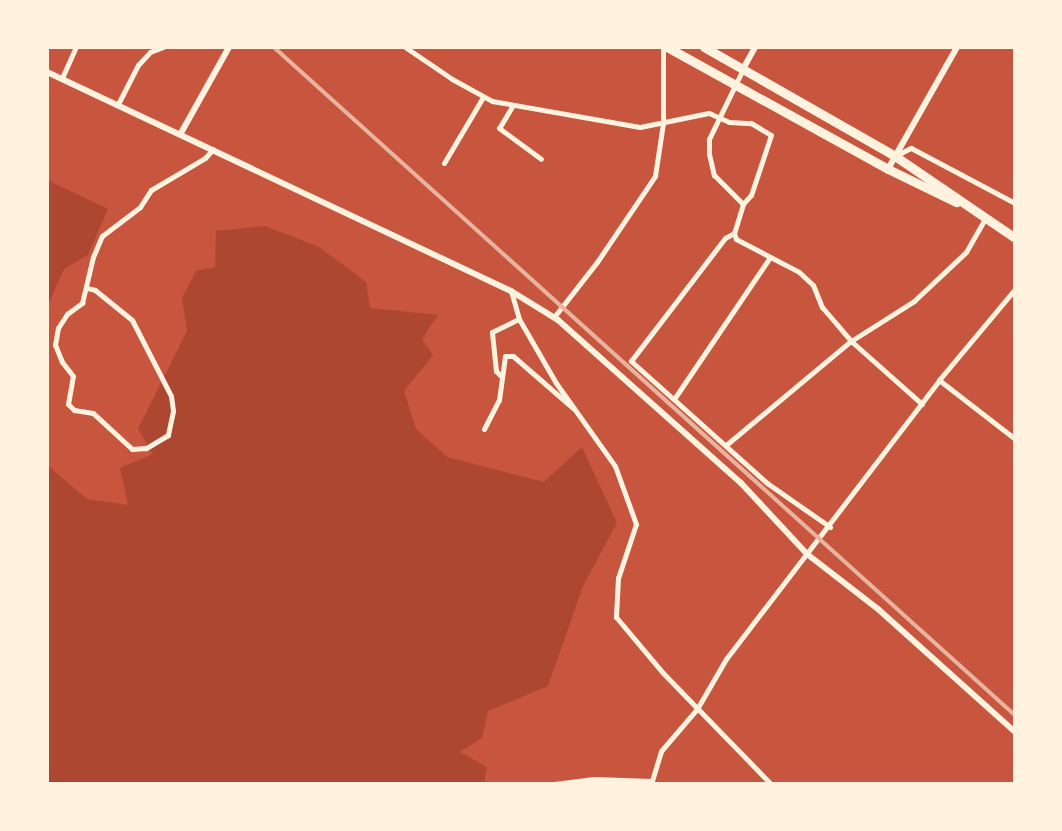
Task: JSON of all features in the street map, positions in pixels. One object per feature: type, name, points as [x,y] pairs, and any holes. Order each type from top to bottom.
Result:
[{"type":"highway","points":[[665,47],[888,169],[986,216]]},
{"type":"highway","points":[[704,47],[895,156],[1015,238]]},
{"type":"street","points":[[62,78],[76,47]]},
{"type":"street","points":[[118,104],[138,65],[150,52],[163,47]]},
{"type":"street","points":[[181,133],[229,47]]},
{"type":"street","points":[[405,47],[483,97],[513,105],[639,127],[709,113],[720,118],[751,123],[771,135],[751,195],[743,204],[734,233],[736,239],[799,272],[813,285],[822,307],[851,341],[922,404]]},
{"type":"street","points":[[554,317],[597,262],[656,176],[663,123],[665,47]]},
{"type":"street","points":[[743,204],[714,175],[709,139],[755,47]]},
{"type":"street","points":[[888,169],[957,47]]},
{"type":"street","points":[[47,72],[511,291],[554,317],[741,483],[807,554],[878,609],[1015,732]]},
{"type":"street","points":[[444,163],[483,97]]},
{"type":"street","points":[[513,105],[499,128],[541,159]]},
{"type":"street","points":[[895,156],[911,148],[1015,203]]},
{"type":"street","points":[[87,288],[95,290],[132,320],[171,396],[173,411],[168,435],[146,448],[132,449],[93,413],[74,410],[68,404],[73,376],[62,362],[55,345],[67,314],[82,303],[93,257],[102,236],[140,207],[151,190],[205,158],[213,149]]},
{"type":"street","points":[[726,445],[851,341],[914,301],[966,252],[986,216]]},
{"type":"street","points":[[734,233],[725,238],[631,361],[767,482],[830,527]]},
{"type":"street","points":[[674,399],[770,257]]},
{"type":"street","points":[[554,784],[594,779],[652,783],[661,751],[697,709],[726,659],[830,527],[939,380],[1015,289]]},
{"type":"street","points":[[511,291],[519,319],[574,409],[615,466],[636,524],[618,578],[616,617],[697,709],[771,784]]},
{"type":"street","points":[[501,376],[496,371],[492,332],[519,319]]},
{"type":"street","points":[[484,429],[499,400],[505,356],[513,356],[574,409]]},
{"type":"street","points":[[939,380],[1015,439]]},
{"type":"shaded area","points":[[47,180],[108,209],[88,255],[64,269],[47,307]]},
{"type":"shaded area","points":[[265,226],[319,247],[366,282],[370,308],[438,315],[422,339],[433,355],[404,391],[416,429],[447,457],[544,482],[582,447],[617,523],[583,586],[548,686],[488,711],[482,738],[460,752],[487,767],[484,782],[47,784],[47,465],[87,499],[128,505],[120,468],[153,454],[138,429],[187,331],[182,298],[196,271],[215,267],[216,231]]},
{"type":"railway","points":[[274,47],[1015,715]]}]
